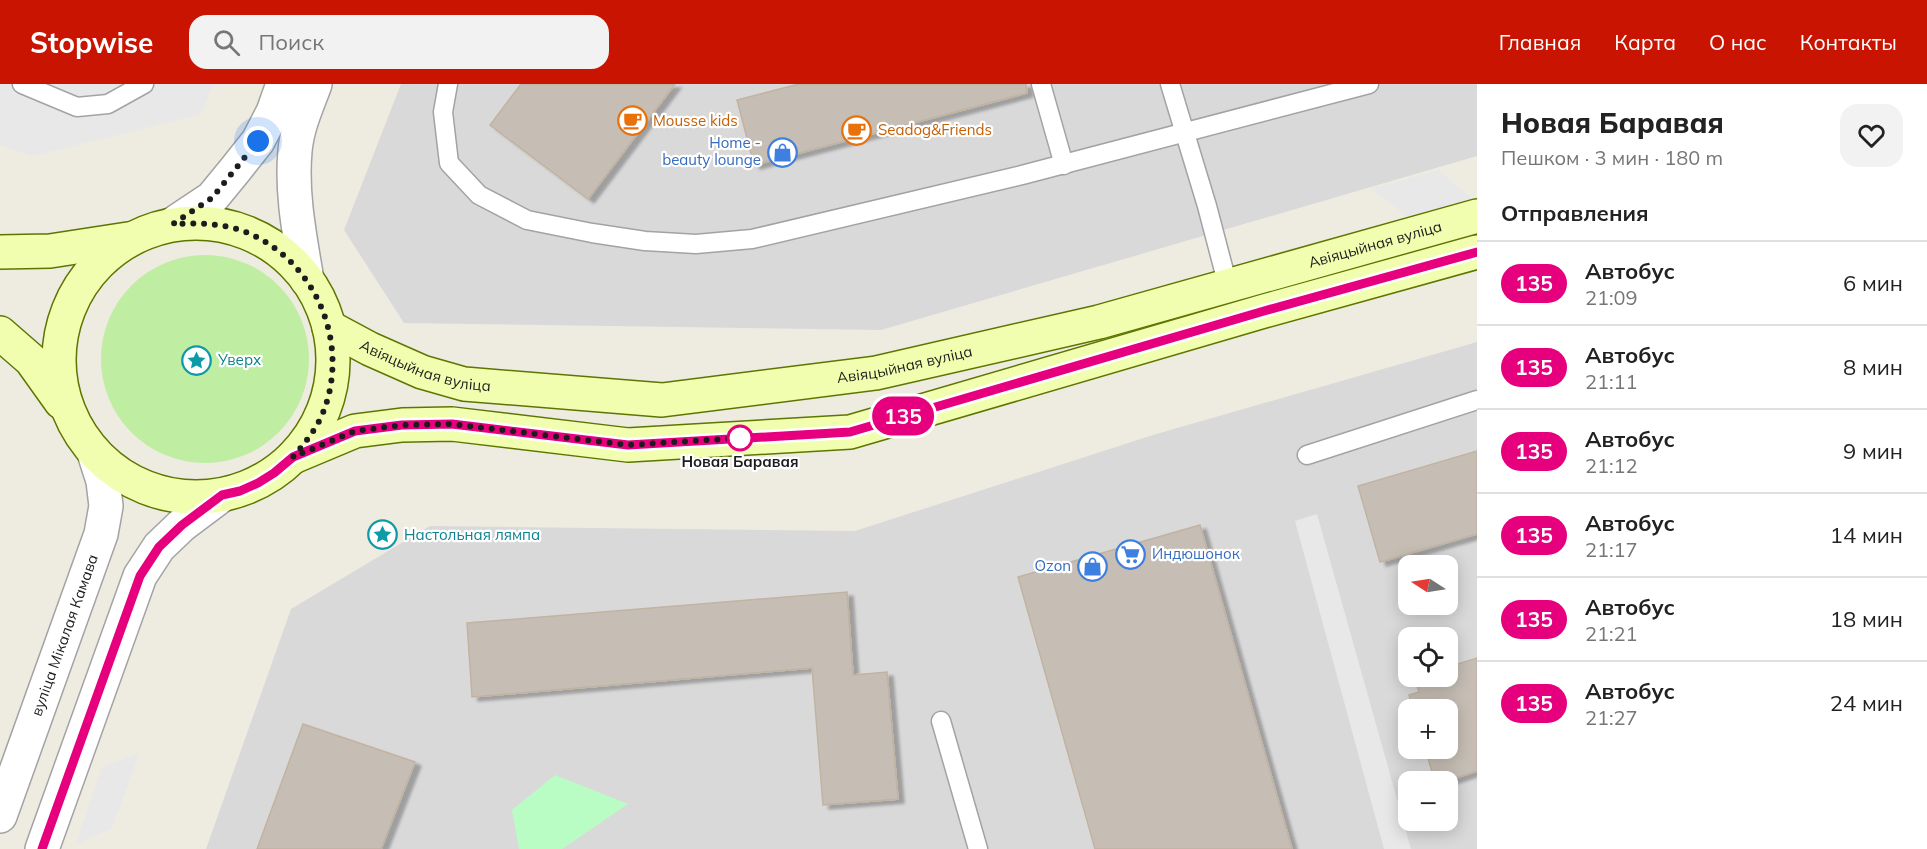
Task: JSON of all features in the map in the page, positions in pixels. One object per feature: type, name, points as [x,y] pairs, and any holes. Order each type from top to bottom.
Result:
[{"type":"main road","name":"Авіяцыйная вуліца","points":[[329,327],[370,349],[422,372],[464,384],[662,400],[876,373],[1099,322],[1477,216]]},
{"type":"main road","points":[[0,252],[50,251],[133,238],[173,224],[219,225],[253,235],[283,254],[307,280],[324,311],[329,327],[333,363],[327,399],[321,416],[313,432],[293,457],[274,473],[240,491],[187,498],[153,491],[121,476],[94,453],[31,360],[0,333]]},
{"type":"main road","points":[[67,411],[58,352],[65,317],[81,285],[91,271],[103,258],[133,238]]},
{"type":"main road","points":[[293,457],[355,431],[402,425],[452,424],[628,445],[850,432],[1264,311],[1477,252]]},
{"type":"street","points":[[173,224],[212,198],[258,141],[273,112],[283,84]]},
{"type":"street","points":[[307,280],[297,220],[294,182],[295,149],[301,122],[315,84]]},
{"type":"street","name":"вуліца Мікалая Камава","points":[[0,816],[101,534],[106,506],[103,481],[94,453]]},
{"type":"street","points":[[42,849],[140,576],[159,547],[182,525],[222,495]]},
{"type":"lane","points":[[22,84],[76,107],[108,104],[144,84]]},
{"type":"lane","points":[[448,84],[443,112],[449,163],[480,195],[527,220],[592,234],[645,241],[696,244],[752,239],[1064,165],[1369,84]]},
{"type":"lane","points":[[1041,84],[1064,165]]},
{"type":"lane","points":[[1170,84],[1207,206],[1228,286]]},
{"type":"lane","points":[[1307,455],[1477,400]]},
{"type":"lane","points":[[941,721],[978,849]]},
{"type":"shaded area","points":[[0,84],[213,84],[201,114],[32,156],[0,145]]},
{"type":"shaded area","points":[[401,84],[1477,84],[1477,156],[881,330],[404,323],[344,230]]},
{"type":"shaded area","points":[[1438,170],[1472,199],[1409,217],[1371,189]]},
{"type":"shaded area","points":[[1477,342],[1477,849],[206,849],[291,609],[430,526],[855,531],[1153,435]]},
{"type":"shaded area","points":[[1317,514],[1398,803],[1398,831],[1406,831],[1411,849],[1384,849],[1295,521]]},
{"type":"shaded area","points":[[139,754],[112,828],[76,844],[102,767]]},
{"type":"green space","points":[[205,255],[225,257],[245,263],[279,285],[301,319],[307,339],[309,359],[307,379],[301,399],[279,433],[245,455],[225,461],[205,463],[185,461],[165,455],[131,433],[109,399],[103,379],[101,359],[103,339],[109,319],[131,285],[165,263],[185,257]]},
{"type":"green space","points":[[555,775],[628,804],[562,849],[519,849],[512,810]]},
{"type":"building","points":[[521,84],[675,84],[588,199],[490,125]]},
{"type":"building","points":[[799,84],[1026,84],[1027,93],[754,165],[737,100]]},
{"type":"building","points":[[1477,451],[1477,534],[1380,562],[1358,486]]},
{"type":"building","points":[[1200,525],[1292,849],[1095,849],[1018,577]]},
{"type":"building","points":[[847,592],[853,675],[887,672],[898,799],[823,805],[812,668],[472,697],[467,623]]},
{"type":"building","points":[[1477,658],[1477,771],[1458,777],[1458,771],[1432,771],[1428,759],[1458,759],[1458,699],[1410,699],[1409,695],[1419,692],[1417,687],[1458,687],[1458,664]]},
{"type":"building","points":[[303,724],[415,762],[381,849],[257,849]]},
{"type":"bus line","name":"135","points":[[42,849],[140,576],[159,547],[182,525],[222,495],[240,491],[258,483],[293,457],[355,431],[402,425],[452,424],[628,445],[850,432],[1264,311],[1477,252]]},
{"type":"place","name":"Mousse kids","points":[[632,121]]},
{"type":"place","name":"Seadog&Friends","points":[[857,130]]},
{"type":"place","name":"Home - beauty lounge","points":[[782,152]]},
{"type":"place","name":"Уверх","points":[[197,360]]},
{"type":"place","name":"Новая Баравая","points":[[740,438]]},
{"type":"place","name":"Настольная лямпа","points":[[383,535]]},
{"type":"place","name":"Индюшонок","points":[[1131,554]]},
{"type":"place","name":"Ozon","points":[[1092,566]]},
{"type":"route","points":[[258,141],[212,198],[173,224],[219,225],[253,235],[283,254],[296,266],[316,295],[329,327],[333,363],[331,381],[321,416],[313,432],[293,457],[355,431],[402,425],[452,424],[628,445],[740,438]]}]
